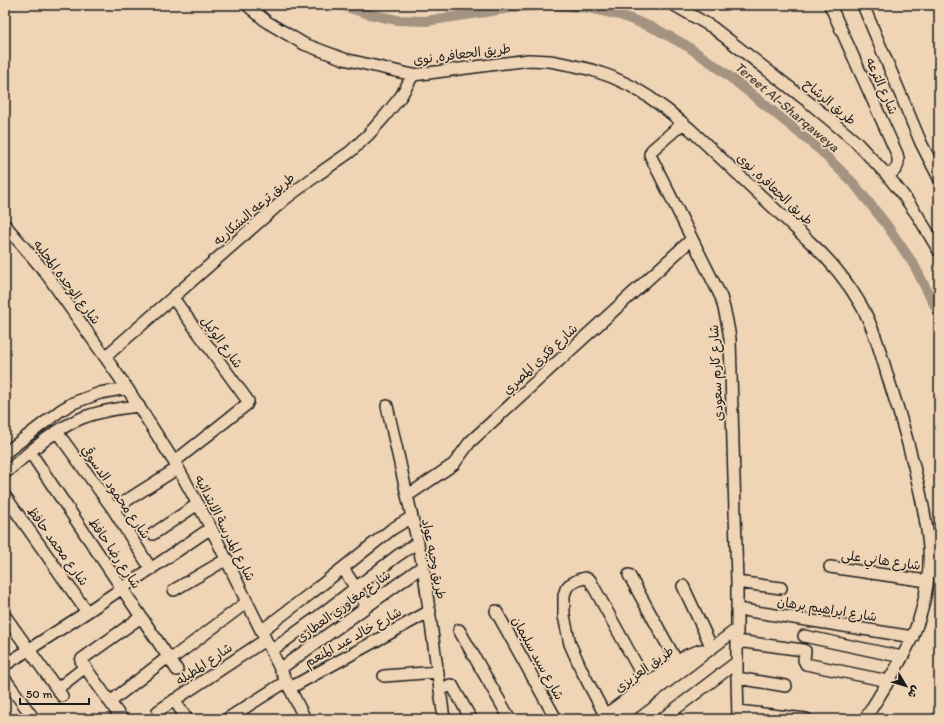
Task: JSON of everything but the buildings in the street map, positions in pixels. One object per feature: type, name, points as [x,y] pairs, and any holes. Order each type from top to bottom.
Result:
[{"type":"street","name":"طريق الجعافره, نوى","points":[[247,5],[267,22],[304,44],[344,59],[413,75],[529,60],[550,61],[571,65],[612,77],[650,97],[683,123],[820,250],[845,280],[862,306],[874,334],[902,421],[915,468],[925,518],[929,549],[928,581],[922,610],[913,637],[865,719]]},
{"type":"street","name":"طريق الرشاح","points":[[674,5],[712,27],[811,104],[855,141],[903,195],[918,216],[939,251]]},
{"type":"street","name":"شارع الترعه","points":[[830,5],[898,154],[899,159],[896,169],[887,176]]},
{"type":"street","points":[[863,5],[921,143],[939,178]]},
{"type":"street","name":"طريق ترعه البشكاريه","points":[[105,357],[285,199],[311,178],[350,152],[385,116],[413,75]]},
{"type":"street","name":"شارع كارم سعودى","points":[[683,123],[652,150],[650,154],[721,297],[728,325],[730,339],[737,582],[736,716]]},
{"type":"street","name":"شارع الوحده المحليه","points":[[5,225],[45,272],[105,357]]},
{"type":"street","name":"شارع فكرى المصري","points":[[407,496],[454,464],[470,442],[692,239]]},
{"type":"street","name":"شارع الوكيل","points":[[173,298],[248,403],[176,465]]},
{"type":"street","name":"شارع المدرسة الابتدائيه","points":[[105,357],[139,406],[176,465],[198,504],[227,559],[288,685],[301,717]]},
{"type":"street","points":[[5,453],[61,410],[100,393],[127,388]]},
{"type":"street","points":[[5,473],[57,432],[82,418],[96,413],[124,407],[139,406]]},
{"type":"street","name":"طريق وجيه عواد","points":[[387,406],[423,566],[444,719]]},
{"type":"street","name":"شارع محمود الدسوقي","points":[[57,432],[113,509],[151,569]]},
{"type":"street","name":"شارع رضا حافظ","points":[[30,452],[177,670]]},
{"type":"street","points":[[113,509],[176,465]]},
{"type":"street","name":"شارع محمد حافظ","points":[[5,496],[87,612]]},
{"type":"street","points":[[153,534],[198,504]]},
{"type":"street","name":"شارع المطيله","points":[[158,711],[263,635],[310,594],[392,529],[412,517]]},
{"type":"street","points":[[5,665],[87,612],[211,528]]},
{"type":"street","points":[[271,651],[397,556],[418,542]]},
{"type":"street","points":[[174,590],[227,559]]},
{"type":"street","name":"شارع مغاوري العطارى","points":[[280,669],[423,566]]},
{"type":"street","name":"شارع هاني على","points":[[830,566],[928,581]]},
{"type":"street","points":[[343,568],[367,606]]},
{"type":"street","points":[[629,575],[677,662]]},
{"type":"street","points":[[604,718],[570,644],[564,616],[563,602],[564,594],[569,585],[584,578],[590,580],[649,688]]},
{"type":"street","points":[[737,582],[782,588]]},
{"type":"street","points":[[683,586],[710,649]]},
{"type":"street","points":[[110,702],[247,602]]},
{"type":"street","name":"شارع ابراهيم برهان","points":[[737,609],[913,637]]},
{"type":"street","name":"شارع خالد عبد المنعم","points":[[228,719],[288,685],[430,611]]},
{"type":"street","name":"شارع سيد سليمان","points":[[496,611],[556,719]]},
{"type":"street","points":[[5,616],[59,692],[85,666]]},
{"type":"street","points":[[122,719],[81,661],[141,617]]},
{"type":"street","points":[[459,630],[510,719]]},
{"type":"street","points":[[737,635],[803,650],[805,651],[804,660],[806,664],[888,681]]},
{"type":"street","name":"طريق العزيزى","points":[[604,718],[710,649],[737,635]]},
{"type":"street","points":[[804,636],[902,657]]},
{"type":"street","name":"طريق العزيزى","points":[[618,719],[677,662],[694,652],[710,649]]},
{"type":"street","points":[[662,719],[737,662]]},
{"type":"street","points":[[384,676],[438,672]]},
{"type":"street","points":[[737,678],[786,686]]},
{"type":"street","points":[[5,679],[34,719]]},
{"type":"street","points":[[441,690],[450,684],[452,685],[471,719]]},
{"type":"street","points":[[174,700],[187,719]]},
{"type":"street","points":[[736,716],[806,719]]},
{"type":"waterway","name":"Tereet Al-Sharqaweya","points":[[340,5],[369,14],[397,20],[426,21],[518,7],[553,5]]},
{"type":"waterway","name":"Tereet Al-Sharqaweya","points":[[554,5],[589,8],[623,16],[656,29],[687,46],[716,66],[769,108],[820,150],[855,185],[886,224],[914,265],[939,314]]}]
